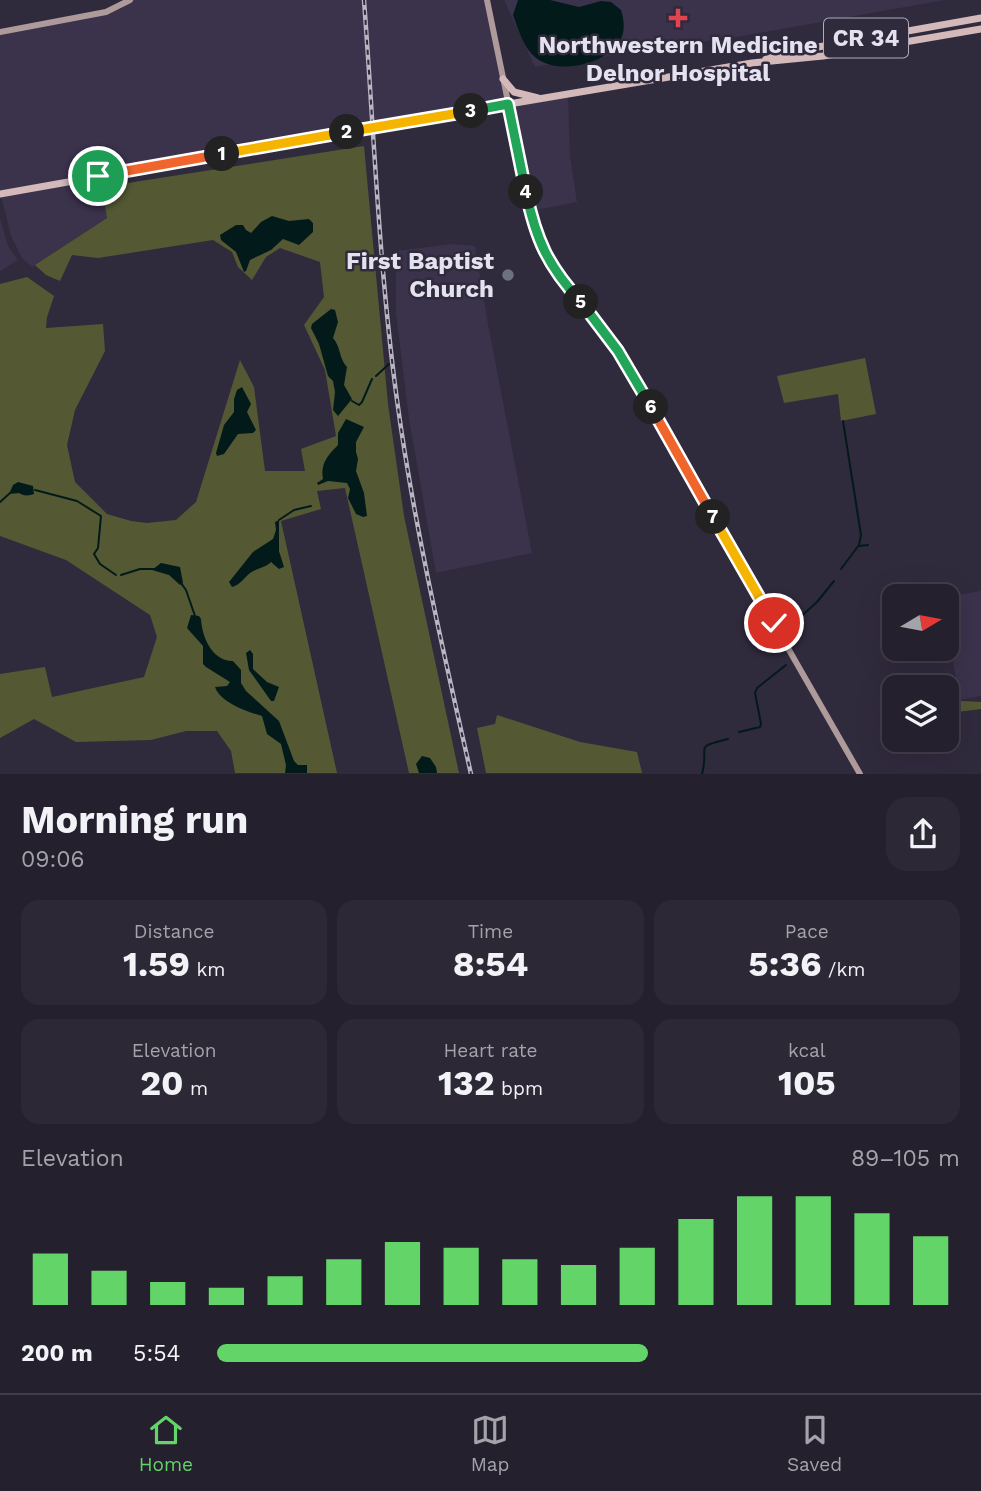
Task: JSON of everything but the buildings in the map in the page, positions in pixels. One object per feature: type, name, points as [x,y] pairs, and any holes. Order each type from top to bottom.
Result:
[{"type":"main road","points":[[0,32],[106,12],[130,0]]},
{"type":"main road","points":[[487,0],[533,223],[547,259],[561,281],[601,326],[618,351],[860,774]]},
{"type":"main road","name":"CR 34","points":[[752,64],[790,52],[981,18]]},
{"type":"main road","name":"CR 34","points":[[0,194],[508,104],[981,29]]},
{"type":"main road","points":[[503,79],[514,92],[542,99]]},
{"type":"shaded area","points":[[133,0],[485,0],[505,98],[200,150],[201,155],[0,192],[0,33],[103,15],[121,9]]},
{"type":"shaded area","name":"Northwestern Medicine Delnor Hospital","points":[[504,0],[945,0],[742,36],[535,67]]},
{"type":"shaded area","points":[[518,0],[550,0],[579,7],[601,1],[611,2],[621,10],[623,34],[612,50],[592,62],[568,66],[545,63],[532,54],[522,38],[513,15]]},
{"type":"shaded area","points":[[568,96],[570,157],[577,202],[531,211],[511,106]]},
{"type":"shaded area","points":[[100,178],[107,218],[32,267],[22,258],[11,236],[1,196]]},
{"type":"shaded area","points":[[272,216],[289,221],[309,219],[313,223],[313,232],[299,245],[283,239],[271,250],[250,260],[244,272],[236,252],[221,240],[220,235],[236,225],[243,225],[251,233],[261,222]]},
{"type":"shaded area","points":[[0,219],[8,246],[18,260],[0,271]]},
{"type":"shaded area","points":[[452,244],[475,246],[532,553],[436,573],[409,419],[396,314],[396,251]]},
{"type":"shaded area","points":[[331,309],[335,310],[338,322],[333,338],[347,367],[344,385],[352,399],[338,416],[333,410],[333,381],[328,376],[319,344],[311,328],[312,324]]},
{"type":"shaded area","points":[[242,387],[251,404],[247,412],[256,430],[253,433],[238,434],[224,454],[217,456],[224,425],[234,412],[234,399],[237,390]]},
{"type":"shaded area","points":[[346,419],[364,427],[356,442],[356,471],[364,493],[367,516],[363,517],[356,514],[348,498],[350,489],[347,483],[317,483],[323,479],[324,464],[338,445],[338,433]]},
{"type":"shaded area","points":[[18,482],[33,486],[34,494],[9,494],[13,485]]},
{"type":"shaded area","points":[[279,520],[279,551],[284,567],[279,569],[271,562],[232,587],[229,582],[253,552],[273,539],[275,522]]},
{"type":"shaded area","points":[[161,563],[180,567],[183,583],[180,585],[169,575],[152,570]]},
{"type":"shaded area","points":[[981,591],[981,696],[960,700],[959,675],[955,675],[953,662],[959,662],[959,595]]},
{"type":"shaded area","points":[[191,615],[201,619],[203,633],[214,652],[219,657],[233,661],[241,670],[241,683],[246,691],[279,721],[294,761],[298,765],[307,765],[307,773],[285,773],[281,744],[267,734],[262,716],[235,706],[218,692],[215,687],[227,686],[230,682],[203,664],[203,646],[187,628]]},
{"type":"shaded area","points":[[250,650],[253,654],[253,669],[267,682],[279,687],[274,701],[271,701],[249,670],[246,653]]},
{"type":"shaded area","points":[[422,756],[430,758],[437,773],[419,773],[416,764]]},
{"type":"green space","points":[[364,146],[388,404],[404,516],[459,773],[409,773],[345,488],[317,491],[321,509],[281,521],[337,773],[235,773],[231,751],[217,731],[186,731],[151,740],[76,742],[34,719],[0,738],[0,674],[45,667],[52,697],[144,677],[157,637],[150,615],[66,560],[0,536],[0,284],[27,277],[54,296],[46,328],[103,324],[105,351],[75,410],[67,445],[75,482],[107,514],[147,523],[176,520],[196,502],[240,360],[254,387],[265,471],[305,471],[301,449],[336,436],[325,370],[304,325],[324,297],[320,262],[280,248],[266,257],[252,280],[238,267],[232,252],[213,240],[98,258],[72,255],[60,281],[46,275],[35,265],[107,218],[102,187]]},
{"type":"green space","points":[[865,358],[876,414],[841,421],[838,394],[784,403],[777,376]]},
{"type":"green space","points":[[959,702],[981,702],[981,709],[959,712]]},
{"type":"green space","points":[[497,715],[580,742],[637,752],[642,773],[486,773],[477,728],[495,724]]},
{"type":"waterway","points":[[376,376],[389,364]]},
{"type":"waterway","points":[[352,401],[359,405],[362,402],[372,379]]},
{"type":"waterway","points":[[841,569],[859,545],[861,535],[843,421]]},
{"type":"waterway","points":[[35,490],[77,501],[101,516],[98,548],[94,554],[100,564],[116,575]]},
{"type":"waterway","points":[[0,502],[10,493]]},
{"type":"waterway","points":[[279,520],[294,510],[311,506]]},
{"type":"waterway","points":[[859,546],[868,545]]},
{"type":"waterway","points":[[121,575],[140,569],[154,569]]},
{"type":"waterway","points":[[793,640],[797,620],[817,602],[834,581]]},
{"type":"waterway","points":[[181,583],[195,616]]},
{"type":"waterway","points":[[739,732],[760,727],[755,693],[757,688],[786,665]]},
{"type":"waterway","points":[[702,774],[706,746],[728,739]]},
{"type":"railway","points":[[364,0],[381,250],[397,400],[421,541],[471,774]]},
{"type":"place","name":"Northwestern Medicine Delnor Hospital","points":[[678,18]]},
{"type":"place","name":"First Baptist Church","points":[[508,275]]},
{"type":"route","points":[[98,176],[508,104],[533,223],[547,259],[561,281],[584,305],[618,351],[774,623]]}]
